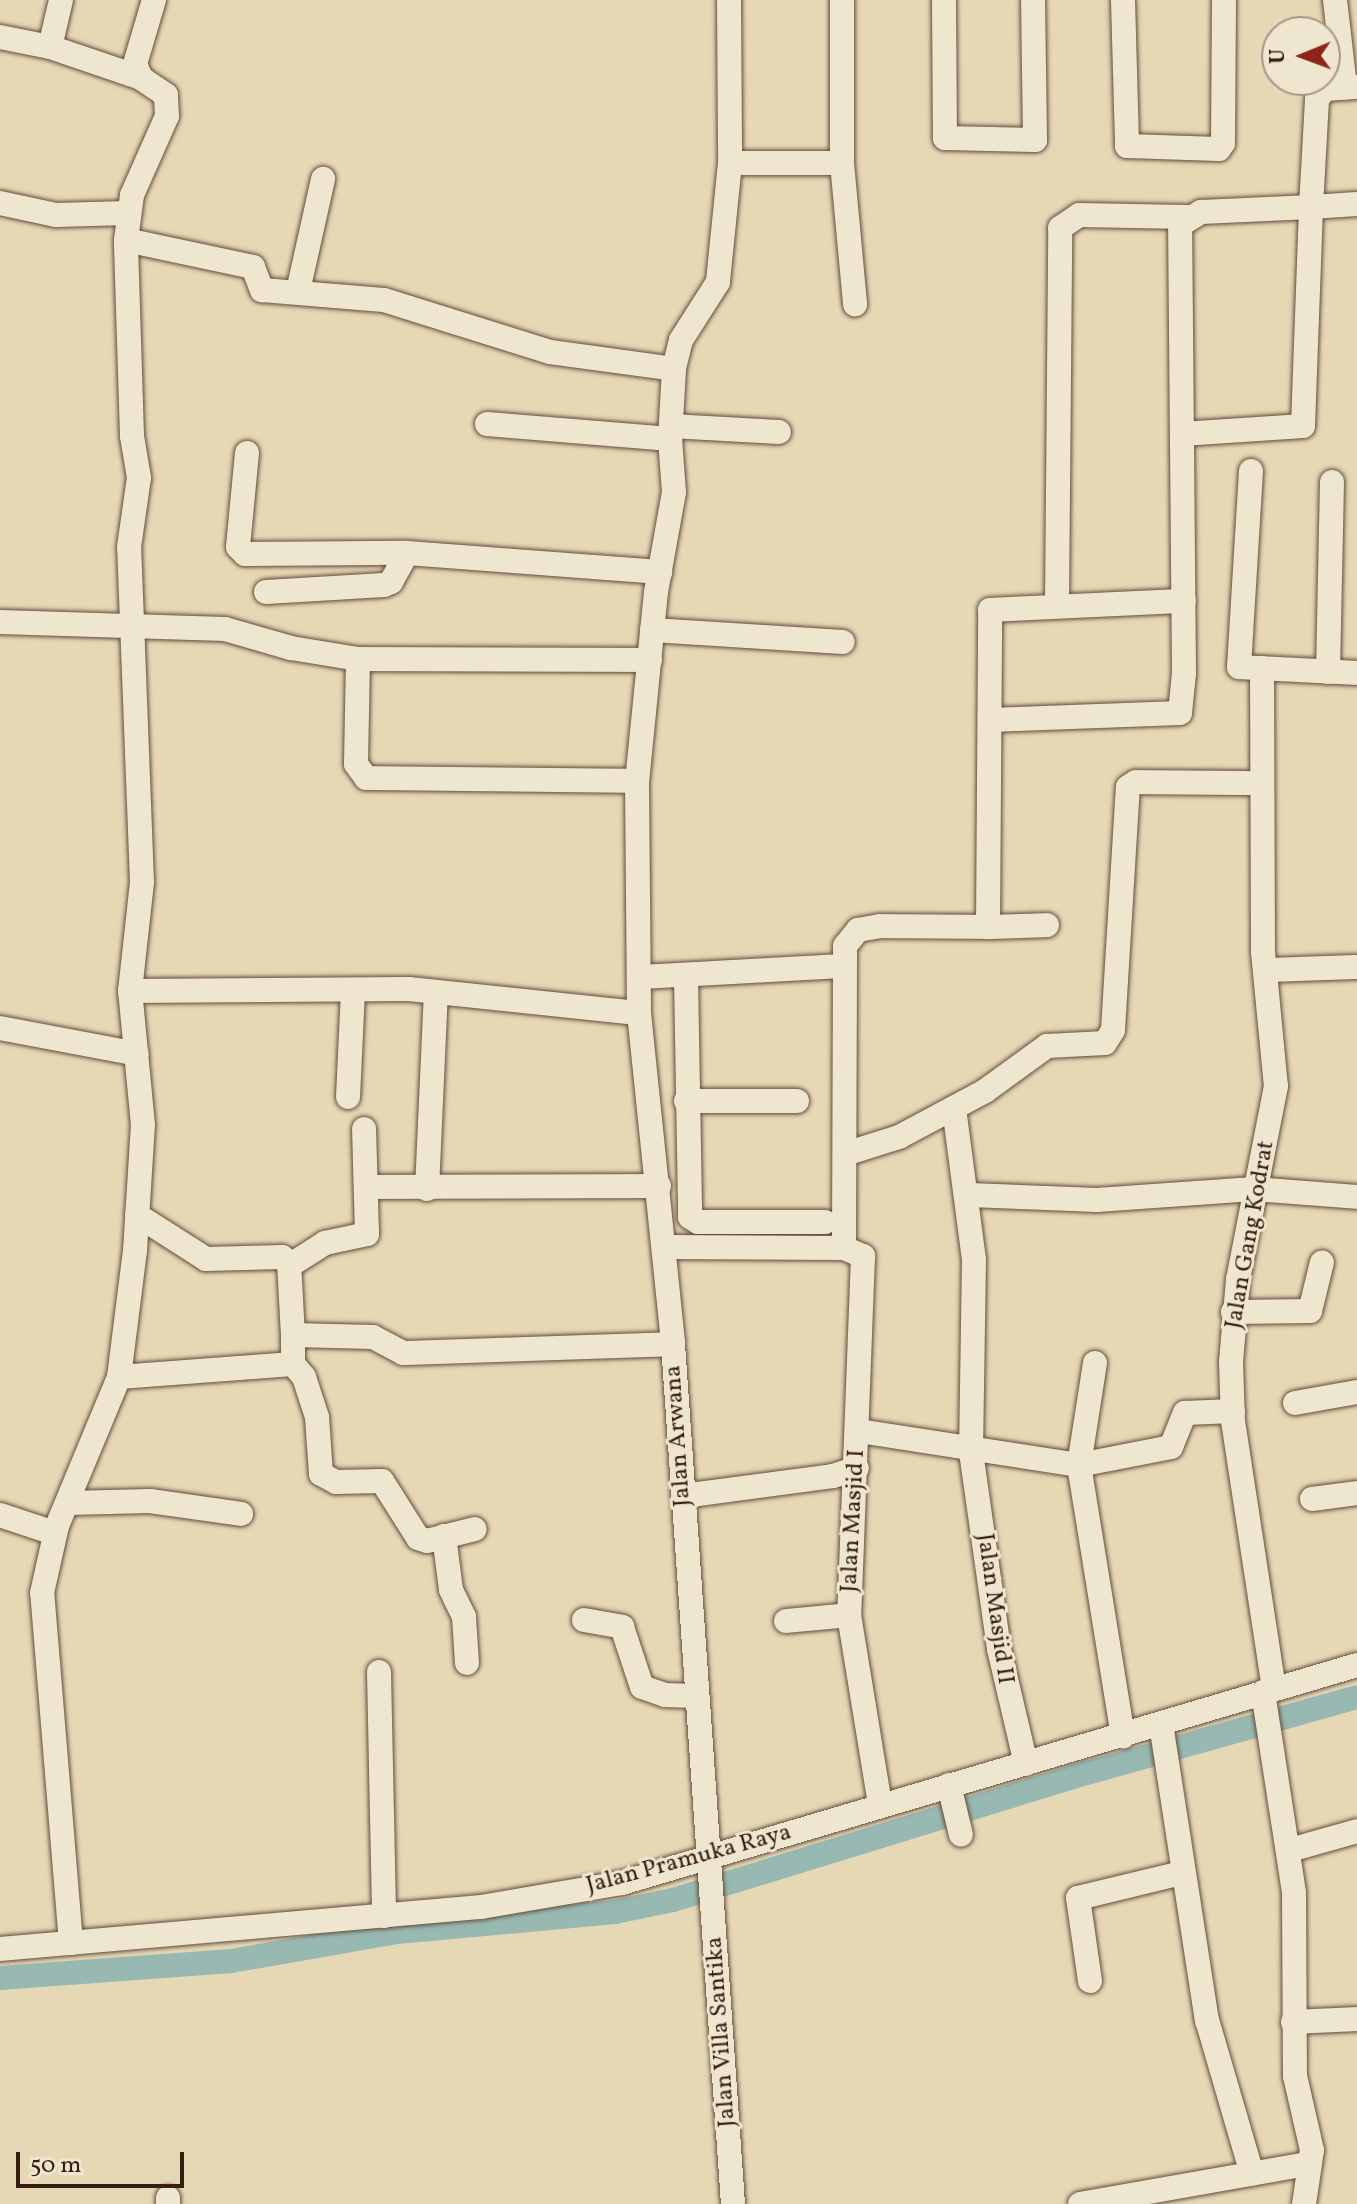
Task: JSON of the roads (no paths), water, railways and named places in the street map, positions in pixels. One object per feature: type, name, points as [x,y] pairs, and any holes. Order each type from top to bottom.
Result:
[{"type":"street","points":[[50,47],[61,0]]},
{"type":"street","points":[[141,78],[135,64],[154,0]]},
{"type":"street","name":"Jalan Arwana","points":[[710,1869],[666,1247],[639,1013],[637,781],[652,630],[674,492],[670,432],[674,369],[681,340],[718,282],[730,163],[729,0]]},
{"type":"street","points":[[842,0],[842,163],[855,304]]},
{"type":"street","points":[[944,0],[945,138],[1035,140],[1033,0]]},
{"type":"street","points":[[1123,0],[1127,146],[1219,149],[1223,143],[1224,0]]},
{"type":"street","points":[[1182,434],[1303,426],[1317,99],[1325,89],[1351,87],[1335,0]]},
{"type":"street","points":[[0,37],[50,47],[141,78],[166,95],[167,116],[127,213],[126,240],[132,436],[139,478],[129,547],[142,882],[130,991],[143,1125],[137,1215],[119,1377],[54,1533],[44,1582],[43,1635],[71,1943]]},
{"type":"street","points":[[730,163],[842,163]]},
{"type":"street","points":[[298,291],[323,179]]},
{"type":"street","points":[[0,203],[56,215],[127,213]]},
{"type":"street","points":[[1057,604],[1060,228],[1079,215],[1187,217],[1357,204]]},
{"type":"street","points":[[990,720],[1180,713],[1184,601],[1180,225],[1187,217]]},
{"type":"street","points":[[126,240],[253,267],[262,290],[384,300],[550,352],[674,369]]},
{"type":"street","points":[[487,424],[670,432],[779,432]]},
{"type":"street","points":[[247,453],[240,551],[407,553],[660,572]]},
{"type":"street","points":[[1251,471],[1239,667],[1357,673]]},
{"type":"street","points":[[1328,672],[1332,482]]},
{"type":"street","points":[[266,592],[384,585],[398,572],[407,553]]},
{"type":"street","points":[[988,927],[990,610],[1057,604],[1184,601]]},
{"type":"street","points":[[0,622],[225,629],[291,648],[358,659],[650,660]]},
{"type":"street","points":[[652,630],[843,642]]},
{"type":"street","points":[[358,659],[356,764],[366,778],[637,781]]},
{"type":"street","name":"Jalan Gang Kodrat","points":[[1262,668],[1259,783],[1267,970],[1276,1086],[1233,1312],[1233,1411],[1267,1696],[1268,1736],[1290,1850],[1295,2076],[1312,2150],[1306,2164],[1304,2204]]},
{"type":"street","points":[[845,1154],[899,1137],[954,1108],[1005,1080],[1047,1046],[1099,1045],[1110,1038],[1128,787],[1136,782],[1259,783]]},
{"type":"street","points":[[666,1247],[844,1248],[844,966],[845,946],[858,930],[1047,925]]},
{"type":"street","points":[[639,977],[686,977],[844,966]]},
{"type":"street","points":[[1267,970],[1357,967]]},
{"type":"street","points":[[686,977],[686,1101],[693,1220],[825,1222]]},
{"type":"street","points":[[348,1097],[353,990]]},
{"type":"street","points":[[130,991],[436,992],[639,1013]]},
{"type":"street","points":[[427,1189],[436,992]]},
{"type":"street","points":[[0,1028],[137,1054]]},
{"type":"street","points":[[686,1101],[797,1101]]},
{"type":"street","name":"Jalan Masjid II","points":[[954,1108],[970,1195],[975,1277],[971,1452],[999,1649],[1026,1764]]},
{"type":"street","points":[[289,1266],[325,1243],[367,1234],[364,1129]]},
{"type":"street","points":[[368,1187],[659,1186]]},
{"type":"street","points":[[970,1195],[1097,1200],[1254,1189],[1357,1197]]},
{"type":"street","points":[[137,1215],[206,1259],[282,1257],[289,1266],[293,1364],[304,1377],[317,1417],[321,1474],[336,1482],[382,1481],[418,1538],[475,1529]]},
{"type":"street","name":"Jalan Masjid I","points":[[844,1248],[857,1251],[865,1268],[857,1468],[848,1554],[849,1615],[880,1805]]},
{"type":"street","points":[[1233,1312],[1310,1311],[1322,1262]]},
{"type":"street","points":[[293,1335],[373,1337],[403,1353],[673,1344]]},
{"type":"street","points":[[1095,1363],[1079,1465],[1123,1736]]},
{"type":"street","points":[[119,1377],[293,1364]]},
{"type":"street","points":[[1295,1403],[1357,1392]]},
{"type":"street","points":[[859,1431],[971,1452],[1079,1465],[1171,1447],[1185,1413],[1233,1411]]},
{"type":"street","points":[[683,1496],[833,1476],[857,1468]]},
{"type":"street","points":[[1312,1499],[1357,1493]]},
{"type":"street","points":[[68,1503],[150,1501],[241,1514]]},
{"type":"street","points":[[0,1515],[54,1533]]},
{"type":"street","points":[[444,1536],[451,1590],[464,1617],[467,1663]]},
{"type":"street","points":[[786,1621],[849,1615]]},
{"type":"street","points":[[584,1620],[622,1627],[642,1687],[665,1695],[696,1696]]},
{"type":"street","name":"Jalan Pramuka Raya","points":[[0,1949],[384,1916],[710,1869],[880,1805],[955,1811],[1026,1764],[1123,1736],[1162,1730],[1357,1665]]},
{"type":"street","points":[[379,1672],[384,1916]]},
{"type":"street","points":[[1162,1730],[1181,1873],[1207,2020],[1252,2174]]},
{"type":"street","points":[[1290,1850],[1357,1831]]},
{"type":"street","name":"Jalan Villa Santika","points":[[710,1869],[733,2204]]},
{"type":"street","points":[[1090,1981],[1078,1898],[1181,1873]]},
{"type":"street","points":[[1293,2022],[1357,2019]]},
{"type":"street","points":[[1080,2204],[1306,2164]]},
{"type":"waterway","points":[[0,1978],[231,1961],[397,1932],[615,1912],[673,1900],[1087,1773],[1357,1697]]}]
